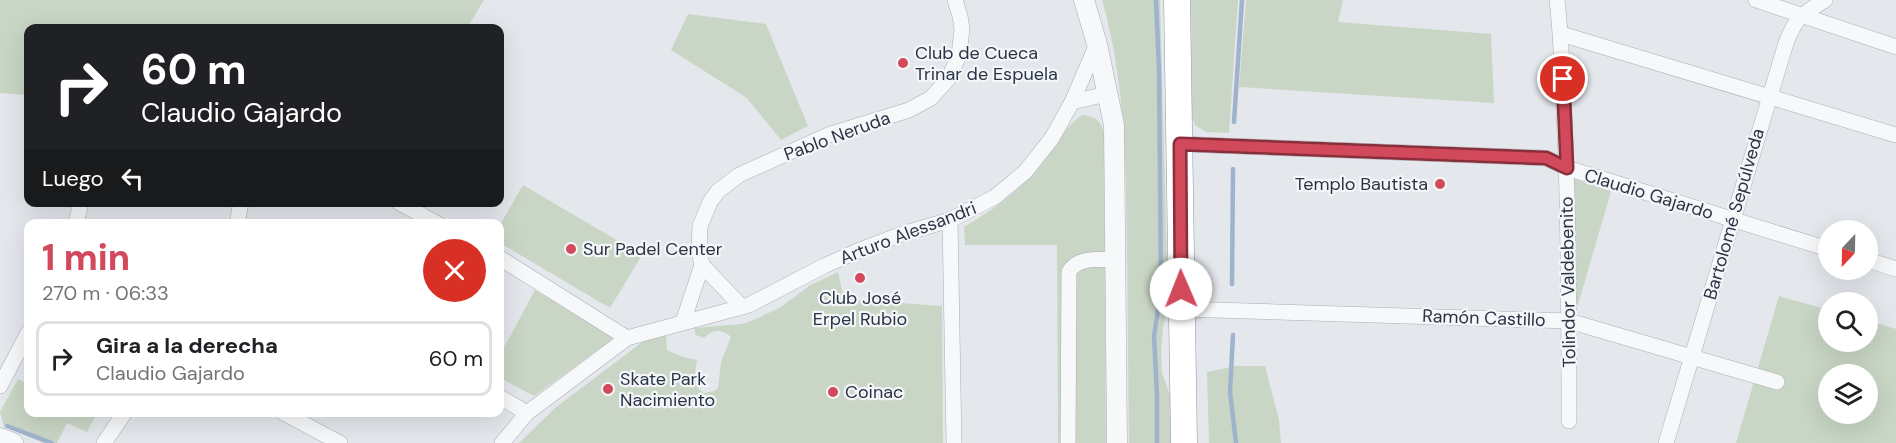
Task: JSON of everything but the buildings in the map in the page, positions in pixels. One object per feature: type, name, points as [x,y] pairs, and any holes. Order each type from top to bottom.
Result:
[{"type":"highway","points":[[1177,0],[1184,443]]},
{"type":"street","name":"Pablo Neruda","points":[[683,322],[702,265],[699,252],[700,226],[710,202],[728,182],[739,175],[828,135],[909,110],[920,105],[941,89],[955,67],[962,42],[960,16],[955,0]]},
{"type":"street","points":[[1084,0],[1097,44],[1114,125],[1117,443]]},
{"type":"street","name":"Tolindor Valdebenito","points":[[1557,0],[1561,34],[1567,168],[1569,421]]},
{"type":"street","points":[[1756,0],[1896,47]]},
{"type":"street","name":"Bartolomé Sepúlveda","points":[[1666,443],[1786,43],[1801,15],[1825,0]]},
{"type":"street","points":[[1561,34],[1896,135]]},
{"type":"street","name":"Arturo Alessandri","points":[[627,338],[742,307],[860,249],[950,220],[995,197],[1025,172],[1052,138],[1072,102],[1097,44]]},
{"type":"street","points":[[1072,102],[1107,94]]},
{"type":"street","name":"Claudio Gajardo","points":[[1180,144],[1546,158],[1567,168],[1818,246]]},
{"type":"street","points":[[407,207],[429,219]]},
{"type":"street","points":[[950,220],[954,443]]},
{"type":"street","points":[[1068,443],[1069,272],[1079,262],[1116,260]]},
{"type":"street","points":[[502,443],[527,412],[627,338],[504,261]]},
{"type":"street","points":[[1878,263],[1896,269]]},
{"type":"street","points":[[702,265],[742,307]]},
{"type":"street","name":"Ramón Castillo","points":[[1182,309],[1569,321],[1777,382]]},
{"type":"street","points":[[0,386],[24,341]]},
{"type":"street","points":[[504,399],[527,412]]},
{"type":"street","points":[[104,443],[121,417]]},
{"type":"street","points":[[291,417],[339,443]]},
{"type":"street","points":[[0,438],[13,443]]},
{"type":"green space","points":[[0,0],[484,0],[469,24],[24,24],[24,95],[0,93]]},
{"type":"green space","points":[[1102,0],[1160,0],[1168,303],[1161,352],[1162,373],[1170,395],[1171,443],[1129,443],[1125,153],[1120,91],[1110,30]]},
{"type":"green space","points":[[1191,0],[1238,0],[1229,133],[1206,132],[1195,125],[1192,117]]},
{"type":"green space","points":[[1246,0],[1343,0],[1338,22],[1491,34],[1494,103],[1239,87]]},
{"type":"green space","points":[[688,14],[766,24],[808,126],[781,140],[747,98],[671,50]]},
{"type":"green space","points":[[1083,115],[1098,120],[1104,134],[1106,443],[1058,443],[1057,245],[965,245],[964,227],[1015,192],[1041,165],[1072,123]]},
{"type":"green space","points":[[1574,179],[1611,191],[1576,312]]},
{"type":"green space","name":"Sur Padel Center","points":[[523,185],[642,255],[610,308],[504,245],[503,219]]},
{"type":"green space","points":[[838,272],[844,299],[942,306],[943,443],[519,443],[555,408],[649,337],[666,333],[667,350],[697,360],[695,378],[700,390],[704,393],[714,391],[718,388],[721,362],[731,337],[724,332],[717,331],[704,338],[696,335],[694,328],[742,324],[756,319],[781,307],[809,286]]},
{"type":"green space","points":[[535,290],[614,338],[534,396],[504,380],[504,348]]},
{"type":"green space","points":[[1779,296],[1818,307],[1818,352],[1878,352],[1878,324],[1896,329],[1896,443],[1736,443]]},
{"type":"green space","points":[[1236,366],[1265,366],[1279,420],[1281,443],[1209,443],[1207,372]]},
{"type":"green space","points":[[18,379],[24,382],[24,417],[95,417],[87,432],[67,423],[57,443],[44,443],[4,426],[0,412]]},
{"type":"waterway","points":[[1156,0],[1161,290],[1154,336],[1157,443]]},
{"type":"waterway","points":[[1234,122],[1242,0]]},
{"type":"waterway","points":[[1232,284],[1233,169]]},
{"type":"waterway","points":[[1233,335],[1230,392],[1236,443]]},
{"type":"waterway","points":[[7,426],[52,443]]},
{"type":"place","name":"Club de Cueca Trinar de Espuela","points":[[903,63]]},
{"type":"place","name":"Templo Bautista","points":[[1440,184]]},
{"type":"place","name":"Sur Padel Center","points":[[571,249]]},
{"type":"place","name":"Club José Erpel Rubio","points":[[860,278]]},
{"type":"place","name":"Skate Park Nacimiento","points":[[608,389]]},
{"type":"place","name":"Coinac","points":[[833,392]]},
{"type":"route","points":[[1181,289],[1180,144],[1546,158],[1567,168],[1563,79]]}]
